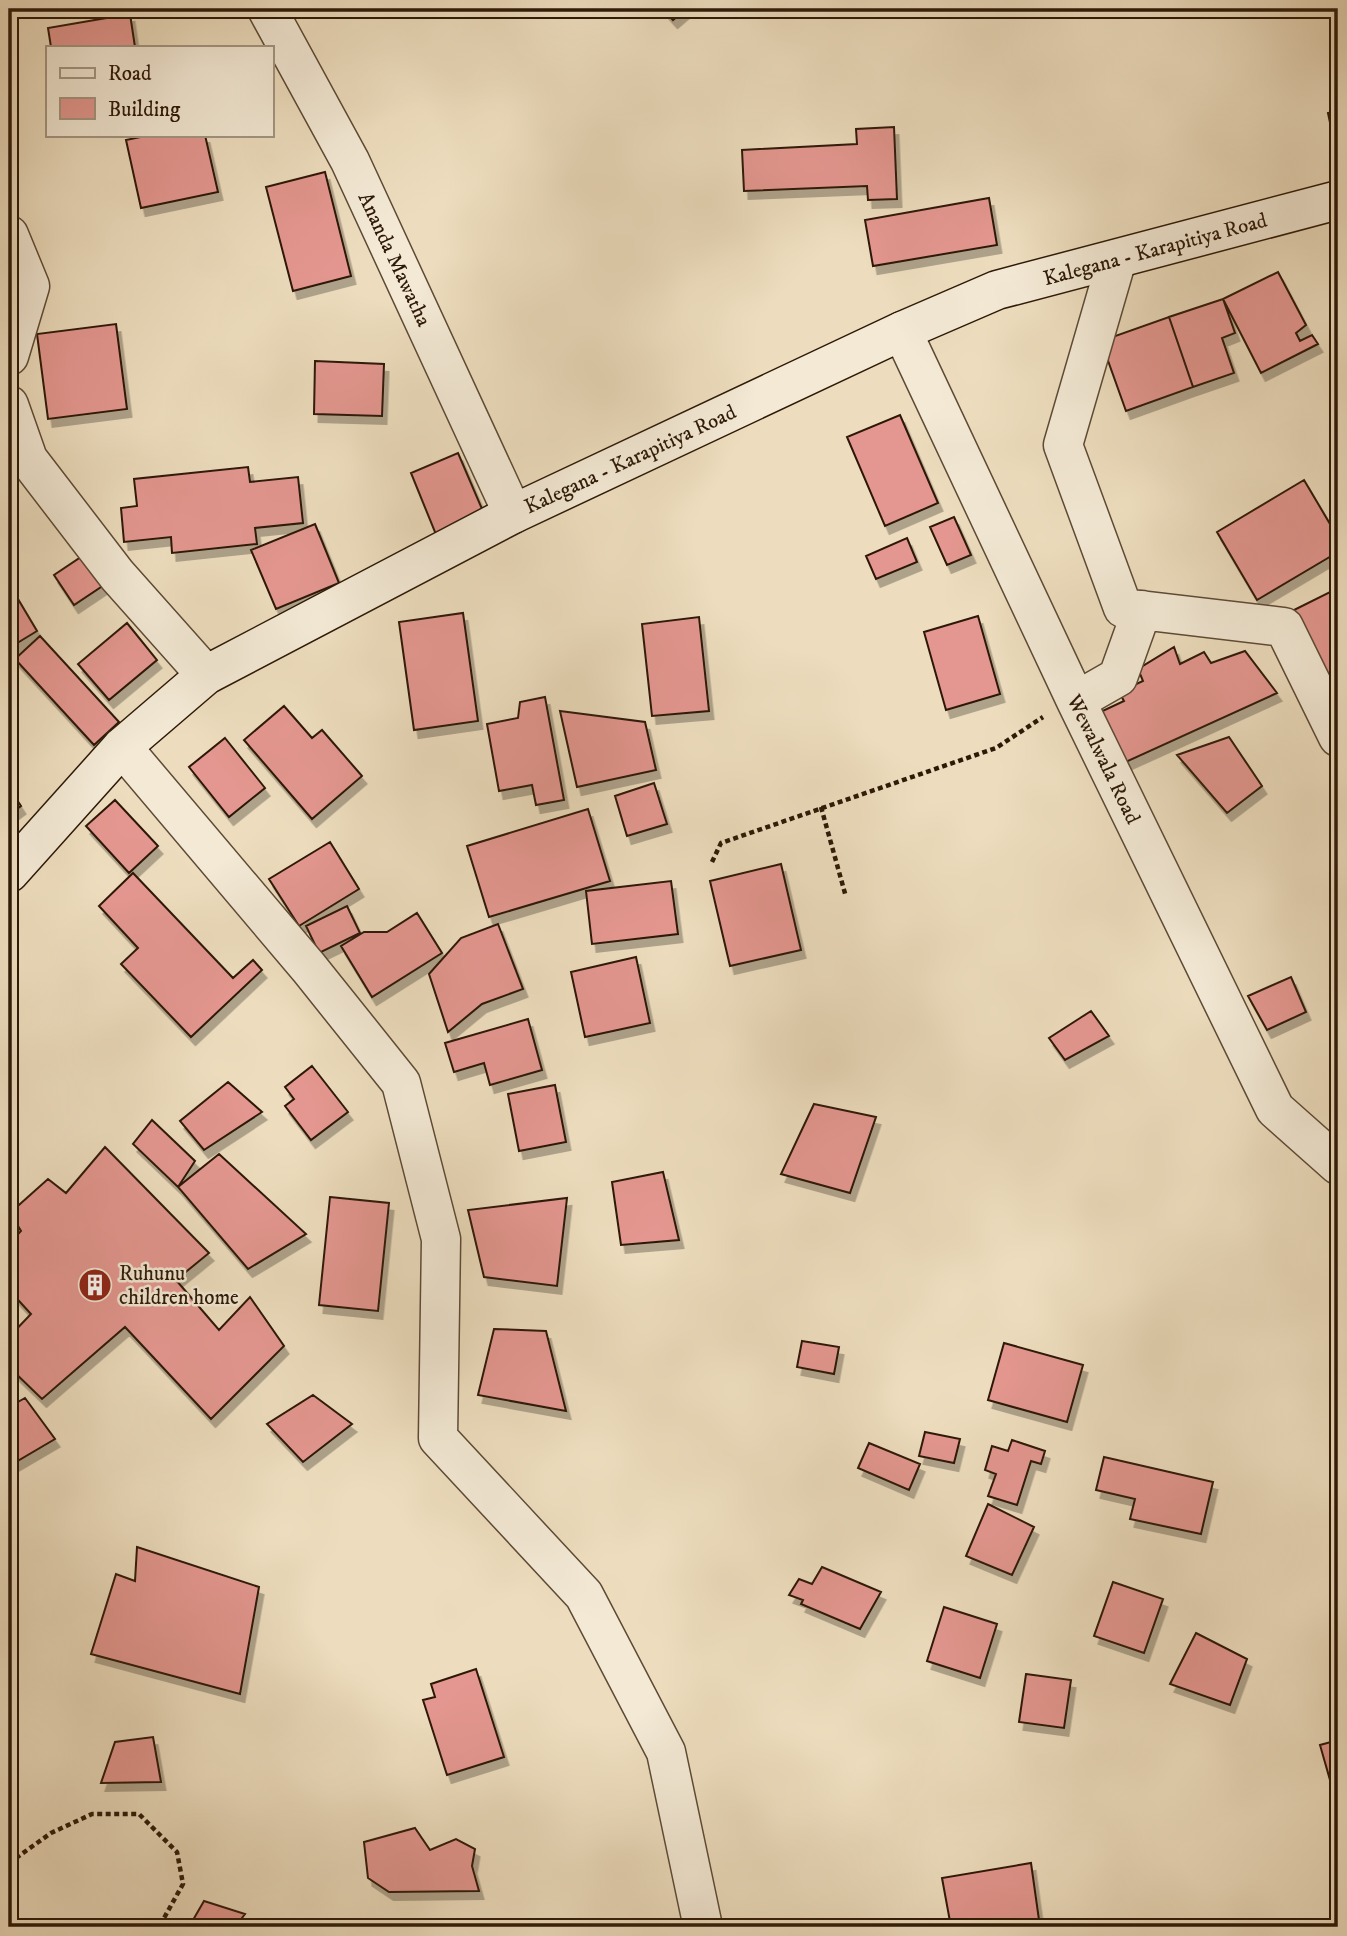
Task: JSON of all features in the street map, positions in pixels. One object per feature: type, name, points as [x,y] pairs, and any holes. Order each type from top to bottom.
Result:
[{"type":"street","name":"Ananda Mawatha","points":[[267,9],[350,160],[513,514]]},
{"type":"street","name":"Kalegana - Karapitiya Road","points":[[9,873],[122,747],[206,675],[513,514],[902,331],[997,290],[1338,200]]},
{"type":"street","points":[[9,235],[30,286],[9,356]]},
{"type":"street","points":[[1117,259],[1063,445],[1123,608],[1284,627],[1338,737]]},
{"type":"street","name":"Wewalwala Road","points":[[902,331],[1076,701],[1275,1109],[1338,1165]]},
{"type":"street","points":[[9,405],[28,459],[117,575],[206,675]]},
{"type":"street","points":[[1076,701],[1118,677],[1142,610]]},
{"type":"street","points":[[122,747],[309,968],[401,1083],[441,1239],[438,1438],[584,1595],[666,1752],[703,1927]]},
{"type":"path","points":[[712,862],[721,843],[996,748],[1035,721],[1076,701]]},
{"type":"path","points":[[821,807],[846,897]]},
{"type":"path","points":[[9,1863],[51,1833],[92,1814],[139,1814],[177,1852],[183,1884],[159,1927]]},
{"type":"building","points":[[663,9],[686,9],[673,20]]},
{"type":"building","points":[[130,14],[135,46],[51,46],[48,28]]},
{"type":"building","points":[[1338,111],[1338,161],[1328,113]]},
{"type":"building","points":[[894,127],[897,199],[868,200],[867,186],[744,191],[742,150],[857,144],[856,129]]},
{"type":"building","points":[[145,136],[205,136],[218,192],[141,208],[126,140]]},
{"type":"building","points":[[325,172],[351,276],[293,291],[266,187]]},
{"type":"building","points":[[989,198],[997,245],[873,266],[865,220]]},
{"type":"building","points":[[1278,272],[1306,325],[1296,333],[1300,341],[1312,335],[1318,344],[1261,373],[1223,299]]},
{"type":"building","points":[[1223,299],[1235,333],[1222,338],[1234,373],[1193,387],[1169,317]]},
{"type":"building","points":[[1169,317],[1193,387],[1126,411],[1101,341]]},
{"type":"building","points":[[116,324],[127,409],[48,419],[37,334]]},
{"type":"building","points":[[315,361],[384,364],[382,416],[314,414]]},
{"type":"building","points":[[900,415],[938,503],[885,526],[847,437]]},
{"type":"building","points":[[458,453],[485,516],[437,537],[411,473]]},
{"type":"building","points":[[248,467],[250,482],[298,477],[303,523],[255,528],[257,544],[172,553],[171,537],[124,542],[121,508],[137,506],[134,479]]},
{"type":"building","points":[[1304,480],[1333,529],[1338,526],[1338,552],[1257,600],[1217,532]]},
{"type":"building","points":[[954,517],[971,555],[947,565],[930,527]]},
{"type":"building","points":[[315,524],[339,583],[276,609],[251,550]]},
{"type":"building","points":[[907,538],[917,562],[876,579],[866,556]]},
{"type":"building","points":[[87,553],[107,583],[74,605],[54,575]]},
{"type":"building","points":[[1338,588],[1338,680],[1327,686],[1290,612]]},
{"type":"building","points":[[12,589],[37,631],[9,648],[9,591]]},
{"type":"building","points":[[463,613],[478,721],[414,730],[399,622]]},
{"type":"building","points":[[978,616],[1000,694],[946,710],[924,632]]},
{"type":"building","points":[[699,617],[709,711],[652,716],[642,624]]},
{"type":"building","points":[[127,623],[157,660],[109,700],[78,664]]},
{"type":"building","points":[[40,636],[119,722],[94,745],[15,659]]},
{"type":"building","points":[[1174,647],[1180,664],[1204,652],[1211,663],[1245,651],[1277,693],[1119,765],[1094,715],[1124,701],[1119,692],[1143,681],[1138,669]]},
{"type":"building","points":[[545,697],[564,800],[536,805],[532,785],[499,791],[487,724],[518,718],[520,702]]},
{"type":"building","points":[[284,706],[312,738],[322,730],[362,776],[312,819],[244,740]]},
{"type":"building","points":[[560,711],[645,722],[656,770],[577,787]]},
{"type":"building","points":[[1229,737],[1262,786],[1227,813],[1177,755]]},
{"type":"building","points":[[225,738],[265,788],[229,817],[189,767]]},
{"type":"building","points":[[654,783],[667,824],[627,836],[615,796]]},
{"type":"building","points":[[9,788],[21,806],[9,815]]},
{"type":"building","points":[[115,800],[158,846],[129,873],[86,826]]},
{"type":"building","points":[[588,809],[610,881],[489,917],[467,846]]},
{"type":"building","points":[[330,842],[359,889],[299,926],[269,879]]},
{"type":"building","points":[[781,864],[801,950],[730,966],[710,881]]},
{"type":"building","points":[[133,873],[233,978],[253,960],[262,970],[191,1037],[121,964],[138,948],[99,906]]},
{"type":"building","points":[[671,881],[678,934],[592,944],[586,891]]},
{"type":"building","points":[[347,906],[360,933],[319,953],[306,926]]},
{"type":"building","points":[[417,913],[442,953],[372,997],[341,946],[364,932],[387,932]]},
{"type":"building","points":[[498,924],[523,989],[482,1004],[448,1032],[429,974],[461,938]]},
{"type":"building","points":[[636,957],[650,1023],[585,1037],[571,972]]},
{"type":"building","points":[[1291,977],[1306,1012],[1267,1030],[1248,996]]},
{"type":"building","points":[[1091,1011],[1109,1036],[1065,1060],[1049,1038]]},
{"type":"building","points":[[528,1019],[542,1070],[490,1085],[484,1063],[454,1072],[445,1043]]},
{"type":"building","points":[[312,1066],[348,1112],[311,1140],[285,1106],[294,1099],[285,1087]]},
{"type":"building","points":[[228,1082],[262,1112],[204,1150],[180,1121]]},
{"type":"building","points":[[555,1085],[566,1142],[519,1151],[508,1094]]},
{"type":"building","points":[[814,1104],[876,1117],[850,1193],[781,1174]]},
{"type":"building","points":[[152,1120],[195,1161],[178,1187],[133,1144]]},
{"type":"building","name":"Ruhunu children home","points":[[105,1147],[209,1253],[176,1280],[219,1330],[250,1297],[284,1346],[211,1419],[125,1327],[42,1399],[9,1367],[9,1337],[31,1314],[9,1290],[9,1244],[21,1231],[10,1213],[48,1179],[66,1193]]},
{"type":"building","points":[[219,1154],[306,1234],[248,1269],[178,1187]]},
{"type":"building","points":[[663,1172],[679,1240],[621,1245],[612,1182]]},
{"type":"building","points":[[330,1197],[389,1203],[378,1311],[319,1305]]},
{"type":"building","points":[[567,1198],[557,1286],[484,1277],[468,1210]]},
{"type":"building","points":[[494,1329],[546,1331],[566,1411],[478,1395]]},
{"type":"building","points":[[802,1341],[839,1347],[834,1374],[797,1367]]},
{"type":"building","points":[[1004,1343],[1083,1365],[1067,1422],[988,1400]]},
{"type":"building","points":[[313,1395],[352,1424],[303,1462],[267,1424]]},
{"type":"building","points":[[25,1398],[55,1439],[9,1466],[9,1407]]},
{"type":"building","points":[[925,1432],[960,1439],[954,1463],[919,1456]]},
{"type":"building","points":[[1012,1440],[1045,1451],[1041,1464],[1031,1461],[1017,1505],[988,1496],[996,1474],[985,1470],[992,1446],[1008,1451]]},
{"type":"building","points":[[869,1443],[920,1464],[909,1490],[858,1468]]},
{"type":"building","points":[[1104,1457],[1213,1482],[1201,1534],[1130,1519],[1135,1499],[1096,1490]]},
{"type":"building","points":[[988,1504],[1034,1527],[1012,1575],[966,1556]]},
{"type":"building","points":[[137,1547],[259,1587],[240,1694],[91,1654],[116,1574],[135,1581]]},
{"type":"building","points":[[822,1567],[881,1592],[860,1629],[801,1604],[803,1600],[789,1595],[799,1579],[812,1584]]},
{"type":"building","points":[[1113,1582],[1163,1599],[1144,1653],[1094,1636]]},
{"type":"building","points":[[944,1607],[997,1624],[980,1678],[927,1661]]},
{"type":"building","points":[[1196,1633],[1247,1659],[1230,1705],[1170,1684]]},
{"type":"building","points":[[476,1669],[504,1757],[447,1775],[423,1700],[435,1697],[431,1684]]},
{"type":"building","points":[[1026,1674],[1071,1680],[1064,1728],[1019,1722]]},
{"type":"building","points":[[153,1737],[161,1782],[101,1783],[115,1742]]},
{"type":"building","points":[[1338,1740],[1338,1808],[1320,1745]]},
{"type":"building","points":[[415,1828],[430,1850],[456,1839],[475,1849],[472,1866],[479,1891],[389,1892],[368,1878],[364,1842]]},
{"type":"building","points":[[1031,1863],[1040,1927],[951,1927],[942,1878]]},
{"type":"building","points":[[204,1901],[245,1914],[235,1927],[189,1927]]},
{"type":"place","name":"Ruhunu children home","points":[[95,1285]]}]
